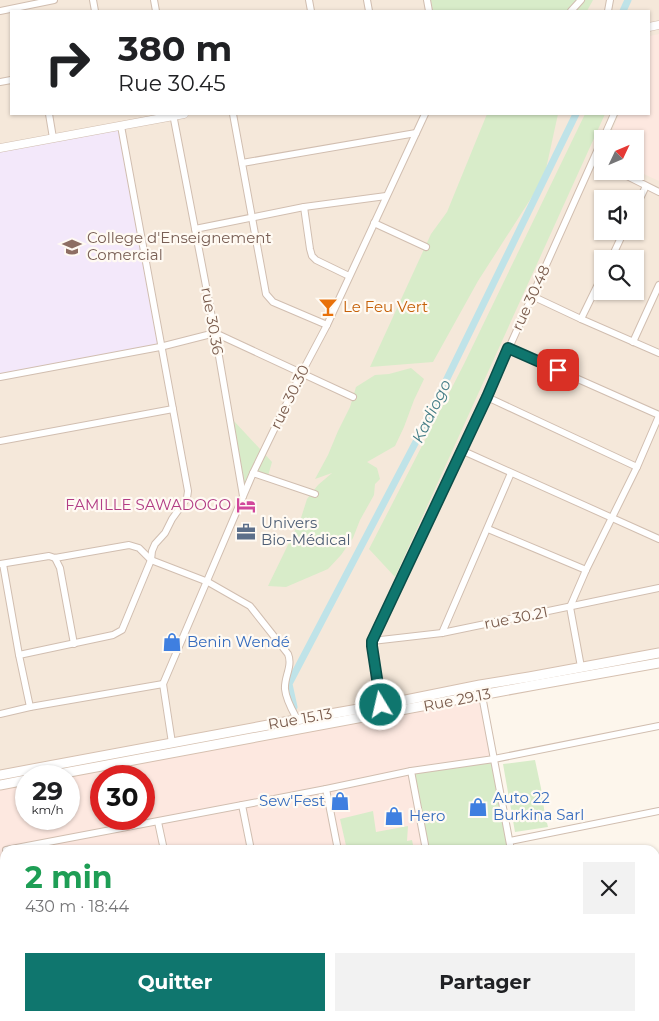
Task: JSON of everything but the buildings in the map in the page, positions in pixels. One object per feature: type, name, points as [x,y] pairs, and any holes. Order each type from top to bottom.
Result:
[{"type":"main road","name":"Rue 15.13","points":[[0,775],[659,653]]},
{"type":"main road","name":"Rue 29.13","points":[[80,770],[481,695],[659,664]]},
{"type":"main road","points":[[0,785],[15,782]]},
{"type":"street","points":[[0,11],[54,0]]},
{"type":"street","points":[[573,10],[581,0]]},
{"type":"street","points":[[49,115],[54,138]]},
{"type":"street","points":[[0,148],[173,115]]},
{"type":"street","name":"rue 30.36","points":[[173,115],[243,497]]},
{"type":"street","points":[[233,115],[266,294],[273,302],[327,325]]},
{"type":"street","name":"rue 30.30","points":[[163,684],[208,582],[253,472],[327,325],[424,115]]},
{"type":"street","name":"rue 30.48","points":[[607,130],[614,115]]},
{"type":"street","points":[[19,655],[113,635],[122,630],[151,560],[155,544],[164,534],[188,492],[121,126]]},
{"type":"street","points":[[242,163],[416,133]]},
{"type":"street","name":"rue 30.48","points":[[372,641],[487,397],[594,160]]},
{"type":"street","points":[[634,180],[659,192]]},
{"type":"street","points":[[644,190],[646,186]]},
{"type":"street","points":[[195,229],[304,207],[386,196]]},
{"type":"street","points":[[304,207],[312,256],[316,260],[348,276]]},
{"type":"street","points":[[374,223],[426,247]]},
{"type":"street","points":[[632,342],[659,285]]},
{"type":"street","points":[[582,319],[594,293]]},
{"type":"street","points":[[532,296],[659,354]]},
{"type":"street","points":[[0,377],[160,347],[214,333],[353,398]]},
{"type":"street","points":[[508,348],[659,416],[570,607],[581,667]]},
{"type":"street","points":[[487,397],[636,467]]},
{"type":"street","points":[[0,441],[173,409]]},
{"type":"street","points":[[461,450],[659,538]]},
{"type":"street","points":[[253,472],[315,494]]},
{"type":"street","points":[[442,633],[512,473]]},
{"type":"street","points":[[488,529],[586,570]]},
{"type":"street","points":[[30,707],[2,564],[49,556],[54,558],[129,545],[139,548],[151,560],[208,582],[250,606],[288,654],[290,659],[285,689],[288,701],[297,719]]},
{"type":"street","points":[[54,558],[60,568],[74,644]]},
{"type":"street","name":"rue 30.21","points":[[372,641],[442,633],[659,588]]},
{"type":"street","points":[[372,641],[381,705]]},
{"type":"street","points":[[0,714],[163,684],[172,742]]},
{"type":"street","points":[[480,685],[510,845]]},
{"type":"street","points":[[33,845],[411,771],[494,759],[659,726]]},
{"type":"street","points":[[411,771],[425,845]]},
{"type":"street","points":[[326,789],[337,845]]},
{"type":"street","points":[[242,805],[250,845]]},
{"type":"street","points":[[510,841],[659,811]]},
{"type":"street","points":[[158,822],[163,845]]},
{"type":"shaded area","points":[[0,0],[659,0],[659,649],[27,765],[15,765],[15,767],[0,770]]},
{"type":"shaded area","points":[[659,34],[659,181],[644,174],[644,130],[613,130],[619,115],[650,115],[650,36]]},
{"type":"shaded area","name":"College d'Enseignement Comercial","points":[[124,126],[160,345],[0,375],[0,149]]},
{"type":"shaded area","points":[[481,695],[509,845],[0,845],[0,785],[15,782],[15,830],[80,830],[80,774],[90,772],[90,830],[155,830],[155,765],[125,765]]},
{"type":"green space","points":[[431,0],[593,0],[588,10],[433,10]]},
{"type":"green space","points":[[487,115],[558,115],[544,178],[478,281],[433,362],[370,367],[431,234],[447,212]]},
{"type":"green space","points":[[585,115],[605,115],[598,130],[594,130],[594,138],[395,577],[369,549],[464,364]]},
{"type":"green space","points":[[411,368],[424,379],[395,446],[367,462],[377,468],[380,479],[375,484],[374,495],[360,520],[353,538],[328,569],[286,587],[268,586],[301,518],[307,499],[318,485],[332,473],[315,479],[350,407],[356,387],[375,375],[389,374]]},
{"type":"green space","points":[[233,420],[272,462],[268,476],[252,469],[243,488]]},
{"type":"green space","points":[[535,760],[548,827],[515,832],[503,764]]},
{"type":"green space","points":[[492,762],[508,845],[425,845],[411,772]]},
{"type":"green space","points":[[373,811],[376,832],[408,826],[407,841],[412,840],[413,845],[346,845],[340,819]]},
{"type":"waterway","name":"Kadiogo","points":[[623,10],[628,0]]},
{"type":"waterway","name":"Kadiogo","points":[[294,707],[289,684],[420,434],[576,115]]},
{"type":"place","name":"College d'Enseignement Comercial","points":[[72,247]]},
{"type":"place","name":"Le Feu Vert","points":[[328,307]]},
{"type":"place","name":"FAMILLE SAWADOGO","points":[[246,505]]},
{"type":"place","name":"Univers Bio-Médical","points":[[246,532]]},
{"type":"place","name":"Benin Wendé","points":[[172,642]]},
{"type":"place","name":"Sew'Fest","points":[[340,801]]},
{"type":"place","name":"Auto 22 Burkina Sarl","points":[[478,807]]},
{"type":"place","name":"Hero","points":[[394,816]]},
{"type":"route","points":[[381,705],[372,641],[487,397],[508,348],[558,370]]}]
